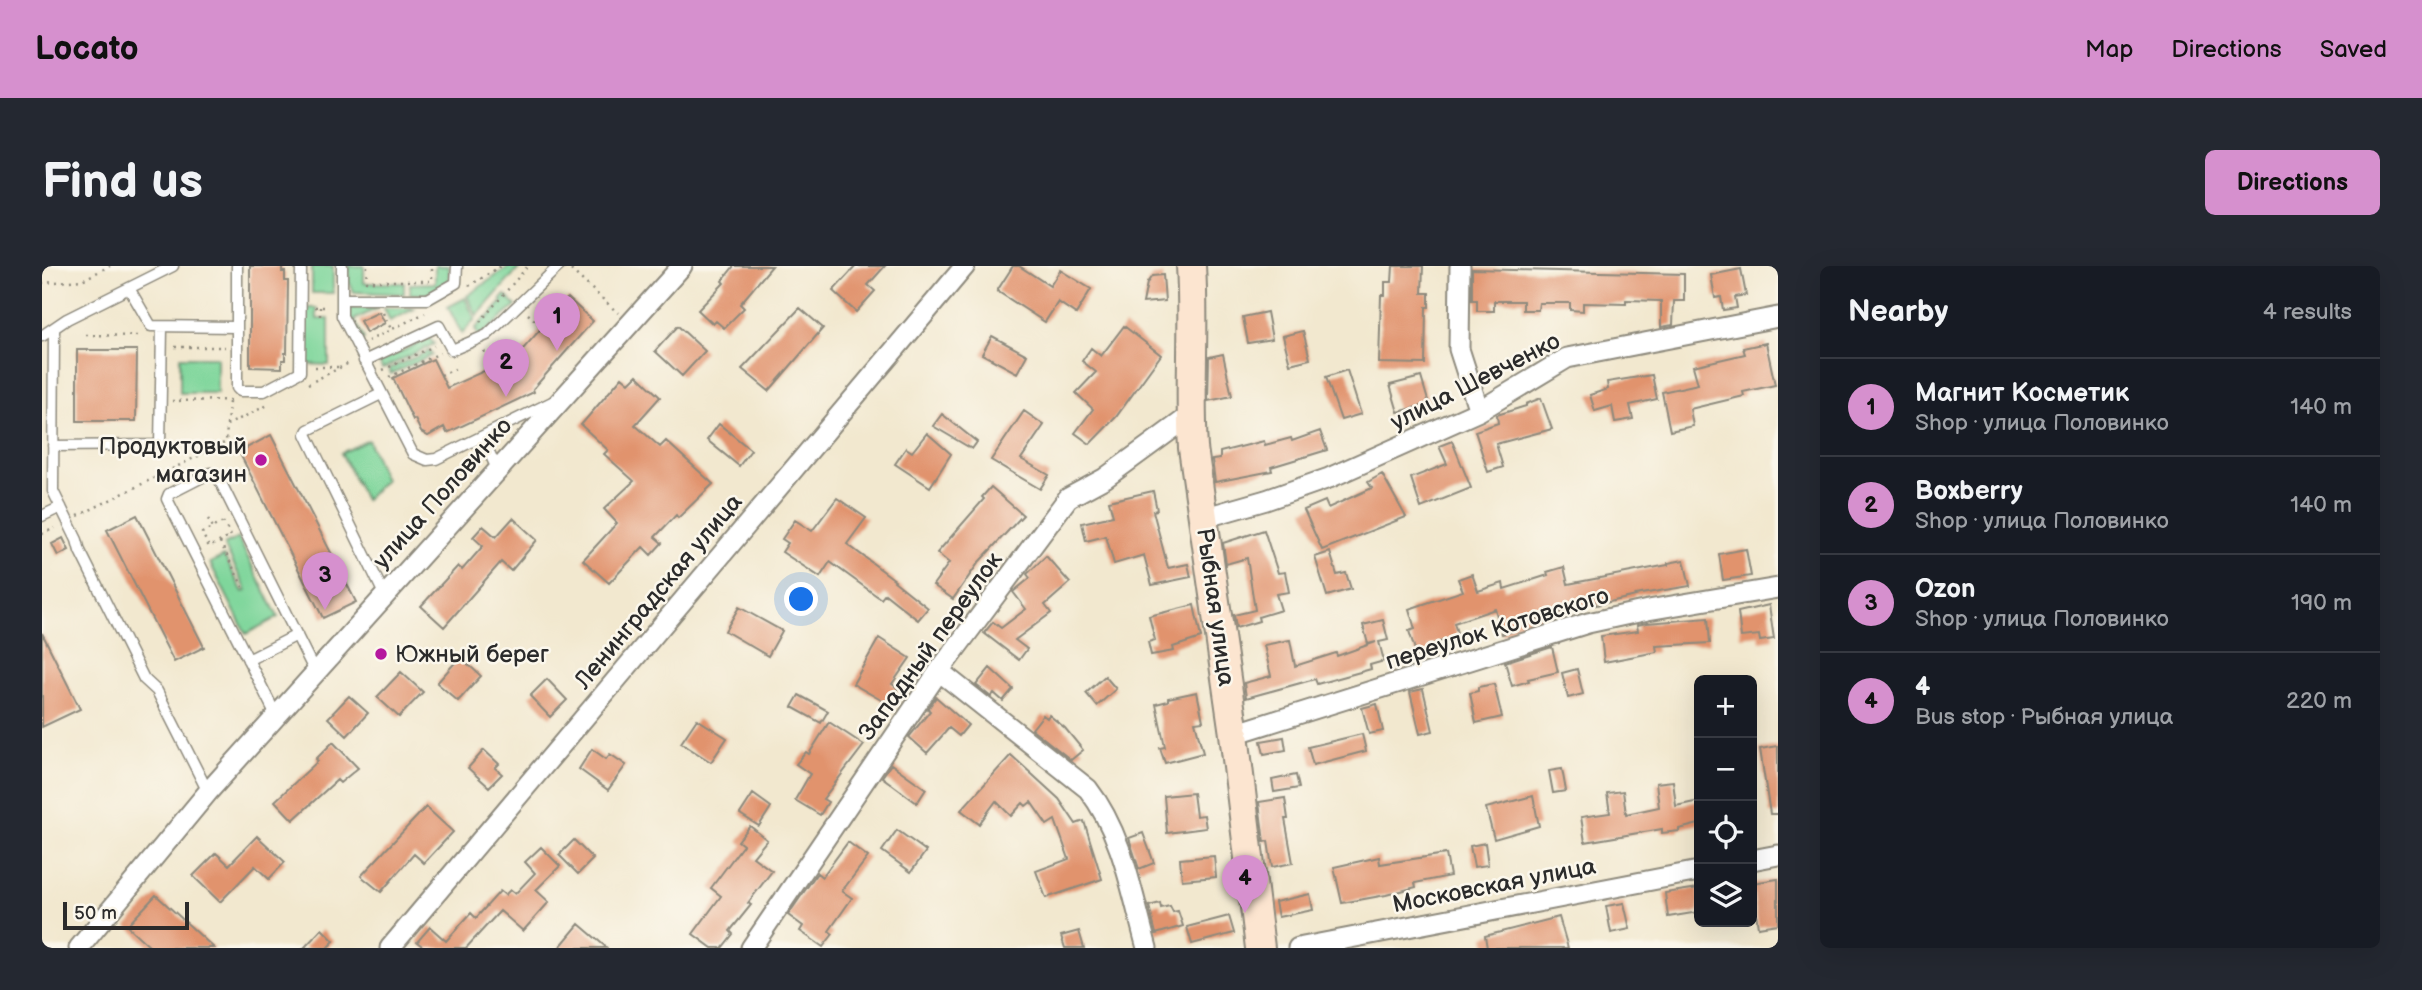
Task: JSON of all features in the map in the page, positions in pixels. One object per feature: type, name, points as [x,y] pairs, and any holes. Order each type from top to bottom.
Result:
[{"type":"street","name":"улица Половинко","points":[[79,948],[208,792],[276,715],[682,266]]},
{"type":"street","name":"Ленинградская улица","points":[[390,948],[965,266]]},
{"type":"street","name":"Рыбная улица","points":[[1191,266],[1194,311],[1191,415],[1193,448],[1234,734],[1260,948]]},
{"type":"street","points":[[1460,266],[1459,349],[1479,411]]},
{"type":"street","name":"улица Шевченко","points":[[1203,518],[1329,478],[1479,411],[1567,358],[1778,317]]},
{"type":"street","name":"Западный переулок","points":[[751,948],[939,671],[1068,498],[1105,478],[1191,415]]},
{"type":"street","name":"переулок Котовского","points":[[1234,734],[1588,623],[1778,588]]},
{"type":"street","points":[[939,671],[1088,789],[1103,808],[1112,827],[1147,948]]},
{"type":"street","points":[[1757,859],[1778,855]]},
{"type":"street","name":"Московская улица","points":[[1298,948],[1694,871]]},
{"type":"lane","points":[[42,336],[67,319],[173,266]]},
{"type":"lane","points":[[237,266],[238,390],[264,391],[297,375],[301,367],[301,266]]},
{"type":"lane","points":[[342,266],[342,316],[413,454],[420,458],[436,459],[562,397]]},
{"type":"lane","points":[[342,303],[432,298],[456,283],[457,266]]},
{"type":"lane","points":[[364,361],[439,326],[450,348],[455,350],[487,335],[559,266]]},
{"type":"lane","points":[[129,288],[151,326],[237,327]]},
{"type":"lane","points":[[53,446],[160,445],[162,327]]},
{"type":"lane","points":[[54,330],[53,491],[144,679],[157,691],[208,792]]},
{"type":"lane","points":[[381,394],[308,430],[306,434],[384,594]]},
{"type":"lane","points":[[482,437],[497,469]]},
{"type":"lane","points":[[276,715],[167,499],[169,494],[210,474],[216,475],[315,672]]},
{"type":"lane","points":[[42,516],[61,507]]},
{"type":"lane","points":[[248,660],[297,635]]},
{"type":"path","points":[[42,269],[47,266]]},
{"type":"path","points":[[42,283],[82,280],[110,266]]},
{"type":"path","points":[[366,266],[366,281],[432,281],[432,266]]},
{"type":"path","points":[[566,266],[630,323]]},
{"type":"path","points":[[380,299],[380,307],[391,330]]},
{"type":"path","points":[[301,307],[342,303]]},
{"type":"path","points":[[320,307],[320,319]]},
{"type":"path","points":[[86,335],[152,336]]},
{"type":"path","points":[[380,371],[446,340]]},
{"type":"path","points":[[172,347],[231,347]]},
{"type":"path","points":[[308,384],[352,363],[346,352]]},
{"type":"path","points":[[301,367],[343,367]]},
{"type":"path","points":[[441,375],[456,369]]},
{"type":"path","points":[[78,516],[226,442],[229,402],[238,390]]},
{"type":"path","points":[[162,401],[229,402]]},
{"type":"path","points":[[227,425],[274,401]]},
{"type":"path","points":[[208,519],[212,527]]},
{"type":"path","points":[[223,522],[231,536],[209,547],[202,533],[212,527],[223,522]]},
{"type":"path","points":[[42,534],[60,525]]},
{"type":"path","points":[[220,542],[245,591]]},
{"type":"green space","points":[[312,266],[333,266],[333,293],[312,293]]},
{"type":"green space","points":[[349,266],[364,266],[364,283],[404,283],[404,294],[354,292],[349,282]]},
{"type":"green space","points":[[435,266],[449,266],[449,281],[426,294],[410,294],[410,284],[435,283]]},
{"type":"green space","points":[[510,266],[521,266],[477,316],[467,296]]},
{"type":"green space","points":[[505,295],[516,306],[479,337],[475,329],[488,318]]},
{"type":"green space","points":[[465,298],[475,319],[462,334],[448,307]]},
{"type":"green space","points":[[305,308],[317,308],[317,319],[329,319],[329,365],[305,364]]},
{"type":"green space","points":[[346,308],[378,308],[354,320],[364,339],[359,342],[346,316]]},
{"type":"green space","points":[[384,308],[416,308],[390,321]]},
{"type":"green space","points":[[429,338],[434,344],[382,369],[380,364],[383,360]]},
{"type":"green space","points":[[429,351],[432,355],[391,374],[389,369]]},
{"type":"green space","points":[[180,357],[217,357],[217,393],[180,393]]},
{"type":"green space","points":[[368,440],[385,480],[365,500],[341,453]]},
{"type":"green space","points":[[238,538],[278,617],[246,634],[210,563],[224,556],[243,592],[247,591],[224,545]]},
{"type":"building","points":[[250,266],[282,266],[285,281],[288,281],[287,353],[285,360],[282,360],[282,368],[250,367]]},
{"type":"building","points":[[734,266],[772,266],[740,304],[744,308],[724,328],[716,321],[713,324],[698,310],[724,283],[722,281]]},
{"type":"building","points":[[856,266],[885,266],[868,285],[875,291],[856,312],[833,291]]},
{"type":"building","points":[[1013,266],[1019,266],[1050,286],[1060,270],[1091,289],[1076,314],[1058,302],[1045,322],[997,291]]},
{"type":"building","points":[[1393,266],[1423,266],[1422,293],[1429,293],[1429,307],[1426,307],[1425,364],[1379,363],[1381,295],[1385,295],[1385,282],[1392,282]]},
{"type":"building","points":[[1472,269],[1684,274],[1684,301],[1674,301],[1673,325],[1661,327],[1661,301],[1626,300],[1626,304],[1583,303],[1583,311],[1570,310],[1570,303],[1539,303],[1538,310],[1523,310],[1523,301],[1494,301],[1494,311],[1477,311],[1477,300],[1472,300]]},
{"type":"building","points":[[1741,269],[1746,295],[1735,297],[1737,308],[1723,310],[1721,297],[1715,298],[1711,275]]},
{"type":"building","points":[[1163,275],[1165,301],[1143,303],[1147,283],[1152,276]]},
{"type":"building","points":[[568,298],[593,321],[533,389],[534,392],[447,433],[444,427],[428,436],[421,432],[393,378],[433,359],[447,388],[517,356]]},
{"type":"building","points":[[800,308],[823,328],[769,391],[742,369]]},
{"type":"building","points":[[379,312],[385,323],[366,333],[360,321]]},
{"type":"building","points":[[1267,312],[1272,339],[1248,343],[1243,317]]},
{"type":"building","points":[[678,326],[705,351],[682,376],[655,351]]},
{"type":"building","points":[[1124,326],[1161,355],[1116,417],[1090,444],[1075,433],[1093,409],[1076,393],[1096,372],[1082,361],[1091,348],[1101,356]]},
{"type":"building","points":[[1303,331],[1310,359],[1290,364],[1283,336]]},
{"type":"building","points":[[992,336],[1027,355],[1017,373],[982,354]]},
{"type":"building","points":[[1766,343],[1775,385],[1743,392],[1744,396],[1690,409],[1693,426],[1670,431],[1662,392],[1698,384],[1693,366],[1745,354],[1743,348]]},
{"type":"building","points":[[77,350],[137,350],[136,421],[77,421]]},
{"type":"building","points":[[1223,354],[1232,396],[1208,401],[1209,357]]},
{"type":"building","points":[[1347,370],[1361,414],[1341,420],[1326,377]]},
{"type":"building","points":[[637,375],[660,397],[635,425],[660,447],[666,441],[713,484],[655,537],[662,543],[651,555],[643,547],[609,583],[583,560],[617,523],[604,509],[634,481],[604,454],[608,450],[581,425],[622,377],[629,383]]},
{"type":"building","points":[[1652,375],[1657,399],[1630,405],[1633,419],[1615,422],[1612,406],[1595,411],[1590,395],[1608,389],[1607,382]]},
{"type":"building","points":[[1421,377],[1429,404],[1398,412],[1390,385]]},
{"type":"building","points":[[1541,398],[1552,429],[1496,444],[1503,467],[1488,472],[1475,431],[1498,423],[1497,415]]},
{"type":"building","points":[[1024,411],[1044,425],[1021,459],[1049,475],[1040,489],[991,460]]},
{"type":"building","points":[[942,414],[977,442],[972,449],[933,426]]},
{"type":"building","points":[[719,424],[751,450],[739,466],[707,440]]},
{"type":"building","points":[[1320,431],[1327,450],[1271,467],[1272,471],[1215,482],[1212,460],[1220,459],[1220,452],[1264,441],[1265,445],[1291,438],[1292,441]]},
{"type":"building","points":[[927,433],[951,454],[930,487],[895,464],[906,448],[912,452]]},
{"type":"building","points":[[271,435],[356,602],[323,618],[239,452]]},
{"type":"building","points":[[1452,441],[1471,488],[1421,508],[1411,478],[1447,464],[1439,446]]},
{"type":"building","points":[[1382,474],[1406,517],[1322,550],[1304,510],[1325,501],[1328,508],[1372,488],[1368,482]]},
{"type":"building","points":[[991,487],[1023,515],[979,562],[953,599],[933,585],[949,563],[937,553],[984,499],[982,497]]},
{"type":"building","points":[[1153,491],[1157,510],[1153,511],[1168,568],[1188,564],[1191,577],[1152,585],[1144,555],[1114,564],[1106,536],[1086,541],[1082,523],[1113,516],[1109,501]]},
{"type":"building","points":[[837,498],[866,518],[847,544],[928,608],[918,620],[885,594],[881,599],[830,562],[820,577],[782,552],[788,543],[782,539],[795,520],[812,531]]},
{"type":"building","points":[[137,515],[204,647],[174,662],[107,530]]},
{"type":"building","points":[[513,518],[537,540],[511,571],[501,562],[444,627],[421,606],[458,566],[462,570],[483,546],[473,537],[483,526],[496,537]]},
{"type":"building","points":[[1264,530],[1278,573],[1285,572],[1289,592],[1276,594],[1281,610],[1236,628],[1234,615],[1255,610],[1247,558],[1226,564],[1223,543]]},
{"type":"building","points":[[63,538],[69,550],[58,556],[52,544]]},
{"type":"building","points":[[1746,549],[1751,576],[1723,580],[1719,554]]},
{"type":"building","points":[[1330,552],[1337,575],[1346,573],[1351,589],[1327,596],[1315,557]]},
{"type":"building","points":[[1046,556],[1070,583],[1045,605],[1051,613],[1015,640],[1027,649],[1019,660],[984,633],[993,622],[1001,628],[1026,609],[1013,592],[1030,578],[1027,574]]},
{"type":"building","points":[[1684,560],[1690,586],[1596,605],[1595,602],[1515,626],[1517,630],[1502,634],[1495,609],[1454,623],[1458,636],[1428,646],[1430,652],[1417,656],[1409,631],[1415,629],[1409,609],[1463,591],[1458,579],[1472,574],[1478,591],[1503,583],[1504,589],[1564,567],[1568,584]]},
{"type":"building","points":[[1194,605],[1201,638],[1173,647],[1174,651],[1151,655],[1148,642],[1155,640],[1149,616]]},
{"type":"building","points":[[1769,605],[1774,639],[1760,641],[1759,635],[1741,637],[1738,612]]},
{"type":"building","points":[[739,607],[782,631],[768,656],[725,631]]},
{"type":"building","points":[[1708,618],[1710,643],[1656,646],[1657,652],[1604,662],[1601,636],[1638,631],[1637,625],[1647,623]]},
{"type":"building","points":[[1383,620],[1388,640],[1379,642],[1384,661],[1370,665],[1371,669],[1317,684],[1315,679],[1246,698],[1244,683],[1271,676],[1264,645],[1290,640],[1295,666],[1336,653],[1337,656],[1376,642],[1368,644],[1363,625]]},
{"type":"building","points":[[42,633],[80,709],[42,727]]},
{"type":"building","points":[[879,638],[910,658],[892,684],[898,688],[888,704],[853,684]]},
{"type":"building","points":[[1552,647],[1558,672],[1512,686],[1505,662]]},
{"type":"building","points":[[460,657],[481,676],[458,701],[437,683]]},
{"type":"building","points":[[990,668],[1013,689],[1003,701],[994,693],[991,697],[976,685]]},
{"type":"building","points":[[1577,669],[1583,694],[1568,698],[1562,673]]},
{"type":"building","points":[[401,672],[423,692],[399,717],[377,697]]},
{"type":"building","points":[[1105,676],[1116,689],[1097,706],[1086,693]]},
{"type":"building","points":[[547,679],[567,700],[550,717],[530,696]]},
{"type":"building","points":[[1494,684],[1502,717],[1476,723],[1470,693],[1478,691],[1478,687]]},
{"type":"building","points":[[1423,689],[1433,731],[1420,734],[1410,692]]},
{"type":"building","points":[[1197,692],[1203,721],[1195,722],[1203,753],[1165,763],[1160,748],[1165,747],[1156,704],[1168,701],[1168,698]]},
{"type":"building","points":[[799,695],[828,711],[821,723],[792,707]]},
{"type":"building","points":[[349,696],[368,713],[347,736],[328,718]]},
{"type":"building","points":[[936,697],[968,725],[959,736],[949,728],[927,753],[909,737],[930,711],[928,709]]},
{"type":"building","points":[[1377,704],[1383,731],[1369,734],[1362,708]]},
{"type":"building","points":[[1043,715],[1047,718],[1049,715],[1065,728],[1083,750],[1071,760],[1032,729]]},
{"type":"building","points":[[697,719],[727,738],[711,762],[681,743]]},
{"type":"building","points":[[829,722],[864,745],[823,799],[828,802],[820,815],[795,800],[810,774],[796,764],[806,752],[809,754]]},
{"type":"building","points":[[1362,734],[1366,751],[1313,765],[1308,747]]},
{"type":"building","points":[[1284,737],[1286,750],[1264,754],[1261,741]]},
{"type":"building","points":[[333,742],[358,768],[340,783],[337,780],[293,820],[275,801],[318,761],[316,759]]},
{"type":"building","points":[[1778,746],[1778,814],[1770,814],[1760,749]]},
{"type":"building","points":[[592,749],[606,759],[610,754],[626,765],[608,790],[579,769]]},
{"type":"building","points":[[484,750],[499,764],[495,768],[502,774],[489,787],[468,768]]},
{"type":"building","points":[[1011,755],[1059,799],[1076,824],[1084,821],[1102,879],[1046,898],[1036,871],[1069,859],[1055,820],[1047,825],[1031,802],[1026,806],[1023,803],[1011,816],[996,801],[979,824],[961,810]]},
{"type":"building","points":[[891,764],[926,789],[917,803],[882,777]]},
{"type":"building","points":[[1562,769],[1566,791],[1553,793],[1549,771]]},
{"type":"building","points":[[1296,775],[1299,788],[1274,792],[1272,780]]},
{"type":"building","points":[[1673,781],[1676,806],[1694,802],[1694,825],[1679,831],[1662,833],[1662,829],[1585,842],[1581,817],[1610,813],[1607,793],[1623,791],[1626,814],[1659,807],[1656,783]]},
{"type":"building","points":[[1193,793],[1196,816],[1204,815],[1206,828],[1167,833],[1164,796]]},
{"type":"building","points":[[753,794],[771,807],[759,826],[740,814]]},
{"type":"building","points":[[1533,796],[1539,826],[1494,839],[1486,808]]},
{"type":"building","points":[[1285,798],[1288,819],[1285,819],[1293,863],[1272,867],[1268,841],[1264,842],[1259,802]]},
{"type":"building","points":[[426,807],[453,832],[424,863],[414,854],[381,892],[361,876]]},
{"type":"building","points":[[750,826],[767,840],[753,857],[772,871],[748,903],[751,905],[730,931],[733,934],[722,948],[712,948],[693,934],[721,896],[711,888],[743,845],[738,841]]},
{"type":"building","points":[[897,830],[926,851],[911,872],[882,851]]},
{"type":"building","points":[[1143,833],[1154,863],[1139,869],[1129,838]]},
{"type":"building","points":[[257,836],[285,862],[269,879],[255,866],[220,902],[193,876],[216,853],[229,865]]},
{"type":"building","points":[[574,840],[593,859],[578,874],[559,855]]},
{"type":"building","points":[[848,842],[868,857],[842,891],[852,898],[829,931],[833,934],[823,947],[800,931],[803,926],[788,915],[817,873],[822,877]]},
{"type":"building","points":[[1485,843],[1488,865],[1474,867],[1470,846]]},
{"type":"building","points":[[541,847],[560,866],[536,890],[549,902],[523,931],[500,911],[466,948],[425,948],[417,942],[430,927],[446,941],[471,913],[476,918],[500,891],[505,895],[510,890],[515,894],[535,873],[525,862]]},
{"type":"building","points":[[1446,854],[1450,876],[1415,883],[1416,887],[1386,895],[1342,903],[1334,867],[1379,857],[1380,864]]},
{"type":"building","points":[[1214,856],[1216,877],[1182,880],[1180,859]]},
{"type":"building","points":[[1778,879],[1778,924],[1758,927],[1757,882]]},
{"type":"building","points":[[1694,889],[1694,913],[1668,917],[1665,893]]},
{"type":"building","points":[[1310,894],[1313,910],[1278,917],[1275,902]]},
{"type":"building","points":[[156,895],[214,948],[151,948],[127,926]]},
{"type":"building","points":[[1160,903],[1161,908],[1170,906],[1173,912],[1178,911],[1183,926],[1156,934],[1149,906]]},
{"type":"building","points":[[1624,903],[1630,929],[1611,933],[1606,906]]},
{"type":"building","points":[[1229,916],[1234,933],[1192,944],[1187,927]]},
{"type":"building","points":[[1559,917],[1568,948],[1487,948],[1485,936]]},
{"type":"building","points":[[579,924],[607,948],[559,948]]},
{"type":"building","points":[[322,929],[334,941],[327,948],[304,948]]},
{"type":"building","points":[[1079,931],[1084,948],[1065,948],[1061,936]]},
{"type":"place","name":"Магнит Косметик","points":[[557,351]]},
{"type":"place","name":"Boxberry","points":[[506,397]]},
{"type":"place","name":"Продуктовый магазин","points":[[261,460]]},
{"type":"place","name":"Ozon","points":[[325,610]]},
{"type":"place","name":"Южный берег","points":[[381,654]]},
{"type":"place","name":"4","points":[[1245,913]]}]
